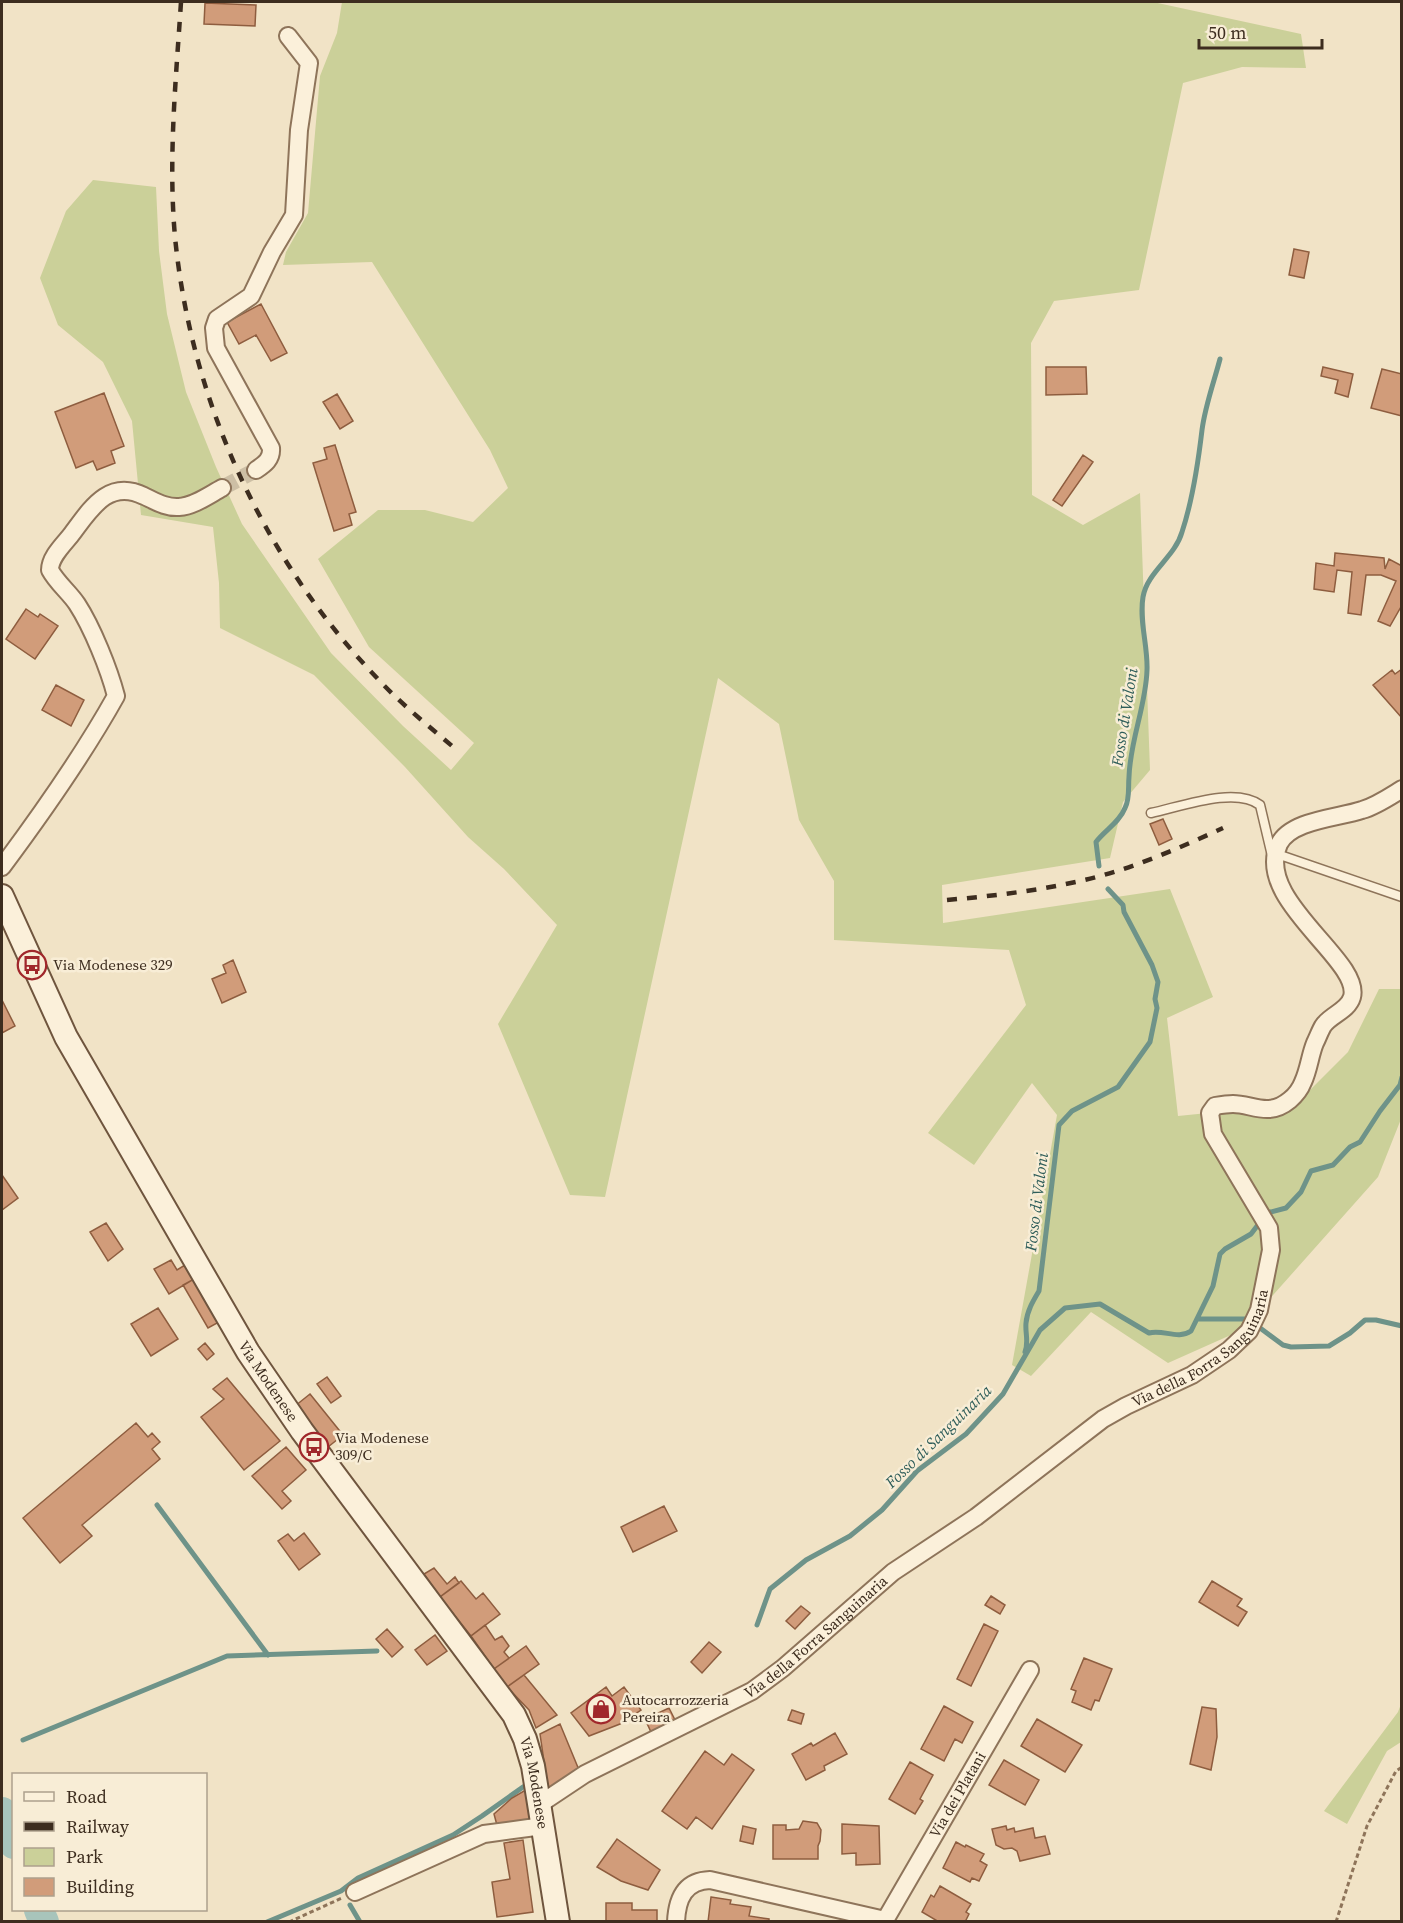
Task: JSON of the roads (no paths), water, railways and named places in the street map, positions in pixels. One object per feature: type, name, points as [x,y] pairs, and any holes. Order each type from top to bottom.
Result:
[{"type":"street","points":[[256,470],[267,462],[271,448],[216,348],[214,328],[217,319],[250,296],[294,215],[299,130],[309,63],[288,36]]},
{"type":"street","points":[[2,867],[56,795],[116,696],[108,672],[77,603],[50,570],[52,559],[92,508],[113,492],[123,490],[136,492],[163,504],[180,507],[190,505],[222,488]]},
{"type":"street","points":[[1276,857],[1280,843],[1288,832],[1303,825],[1363,810],[1385,800],[1401,789]]},
{"type":"street","name":"Via della Forra Sanguinaria","points":[[542,1815],[585,1774],[752,1691],[783,1668],[893,1572],[976,1517],[1103,1419],[1192,1375],[1229,1350],[1250,1331],[1259,1310],[1271,1250],[1269,1228],[1213,1134],[1210,1113],[1215,1106],[1234,1104],[1270,1109],[1289,1102],[1303,1083],[1323,1025],[1346,1007],[1352,998],[1352,988],[1344,971],[1297,912],[1278,883],[1276,857]]},
{"type":"street","name":"Via Modenese","points":[[2,896],[6,922],[66,1037],[248,1352],[302,1431],[514,1716],[525,1739],[542,1815],[558,1922]]},
{"type":"street","name":"Via dei Platani","points":[[676,1922],[678,1903],[684,1890],[697,1882],[710,1880],[885,1921],[1030,1670]]},
{"type":"street","points":[[355,1892],[484,1834],[542,1815]]},
{"type":"lane","points":[[1151,813],[1227,796],[1247,798],[1260,805],[1273,862],[1276,857],[1401,897]]},
{"type":"waterway","name":"Fosso di Valoni","points":[[1099,866],[1096,842],[1119,818],[1128,801],[1130,763],[1144,697],[1147,670],[1142,615],[1143,597],[1150,580],[1174,549],[1182,532],[1195,481],[1205,412],[1220,359]]},
{"type":"waterway","name":"Fosso di Valoni","points":[[1025,1352],[1027,1319],[1039,1291],[1059,1125],[1072,1111],[1118,1087],[1150,1042],[1157,1008],[1155,999],[1158,982],[1152,965],[1124,912],[1123,905],[1108,889]]},
{"type":"waterway","name":"Fosso di Sanguinaria","points":[[757,1625],[770,1589],[806,1560],[850,1536],[882,1510],[917,1471],[966,1434],[1003,1394],[1040,1330],[1065,1308],[1100,1304],[1149,1333],[1181,1335],[1191,1331],[1213,1286],[1220,1254],[1251,1234],[1267,1213],[1286,1208],[1301,1192],[1311,1171],[1333,1165],[1350,1147],[1360,1142],[1400,1085],[1402,1077]]},
{"type":"waterway","points":[[1198,1319],[1248,1319],[1283,1345],[1291,1347],[1329,1346],[1365,1320],[1402,1326]]},
{"type":"waterway","points":[[157,1505],[268,1655]]},
{"type":"waterway","points":[[23,1740],[227,1656],[377,1651]]},
{"type":"waterway","name":"Fosso di Sanguinaria","points":[[267,1922],[341,1891],[358,1878],[453,1835],[523,1787]]},
{"type":"waterway","points":[[2,1812],[12,1839]]},
{"type":"waterway","name":"Fosso di Sanguinaria","points":[[350,1905],[360,1922]]},
{"type":"waterway","points":[[39,1911],[44,1922]]},
{"type":"tunnel","points":[[222,488],[256,470]]},
{"type":"railway","points":[[181,2],[172,178],[175,237],[184,298],[197,358],[216,417],[239,474],[267,529],[300,582],[336,632],[406,707],[458,751]]},
{"type":"railway","points":[[947,900],[1063,885],[1099,876],[1153,858],[1223,828]]},
{"type":"place","name":"Via Modenese 329","points":[[32,965]]},
{"type":"place","name":"Via Modenese 309/C","points":[[314,1447]]},
{"type":"place","name":"Autocarrozzeria Pereira","points":[[601,1709]]}]
